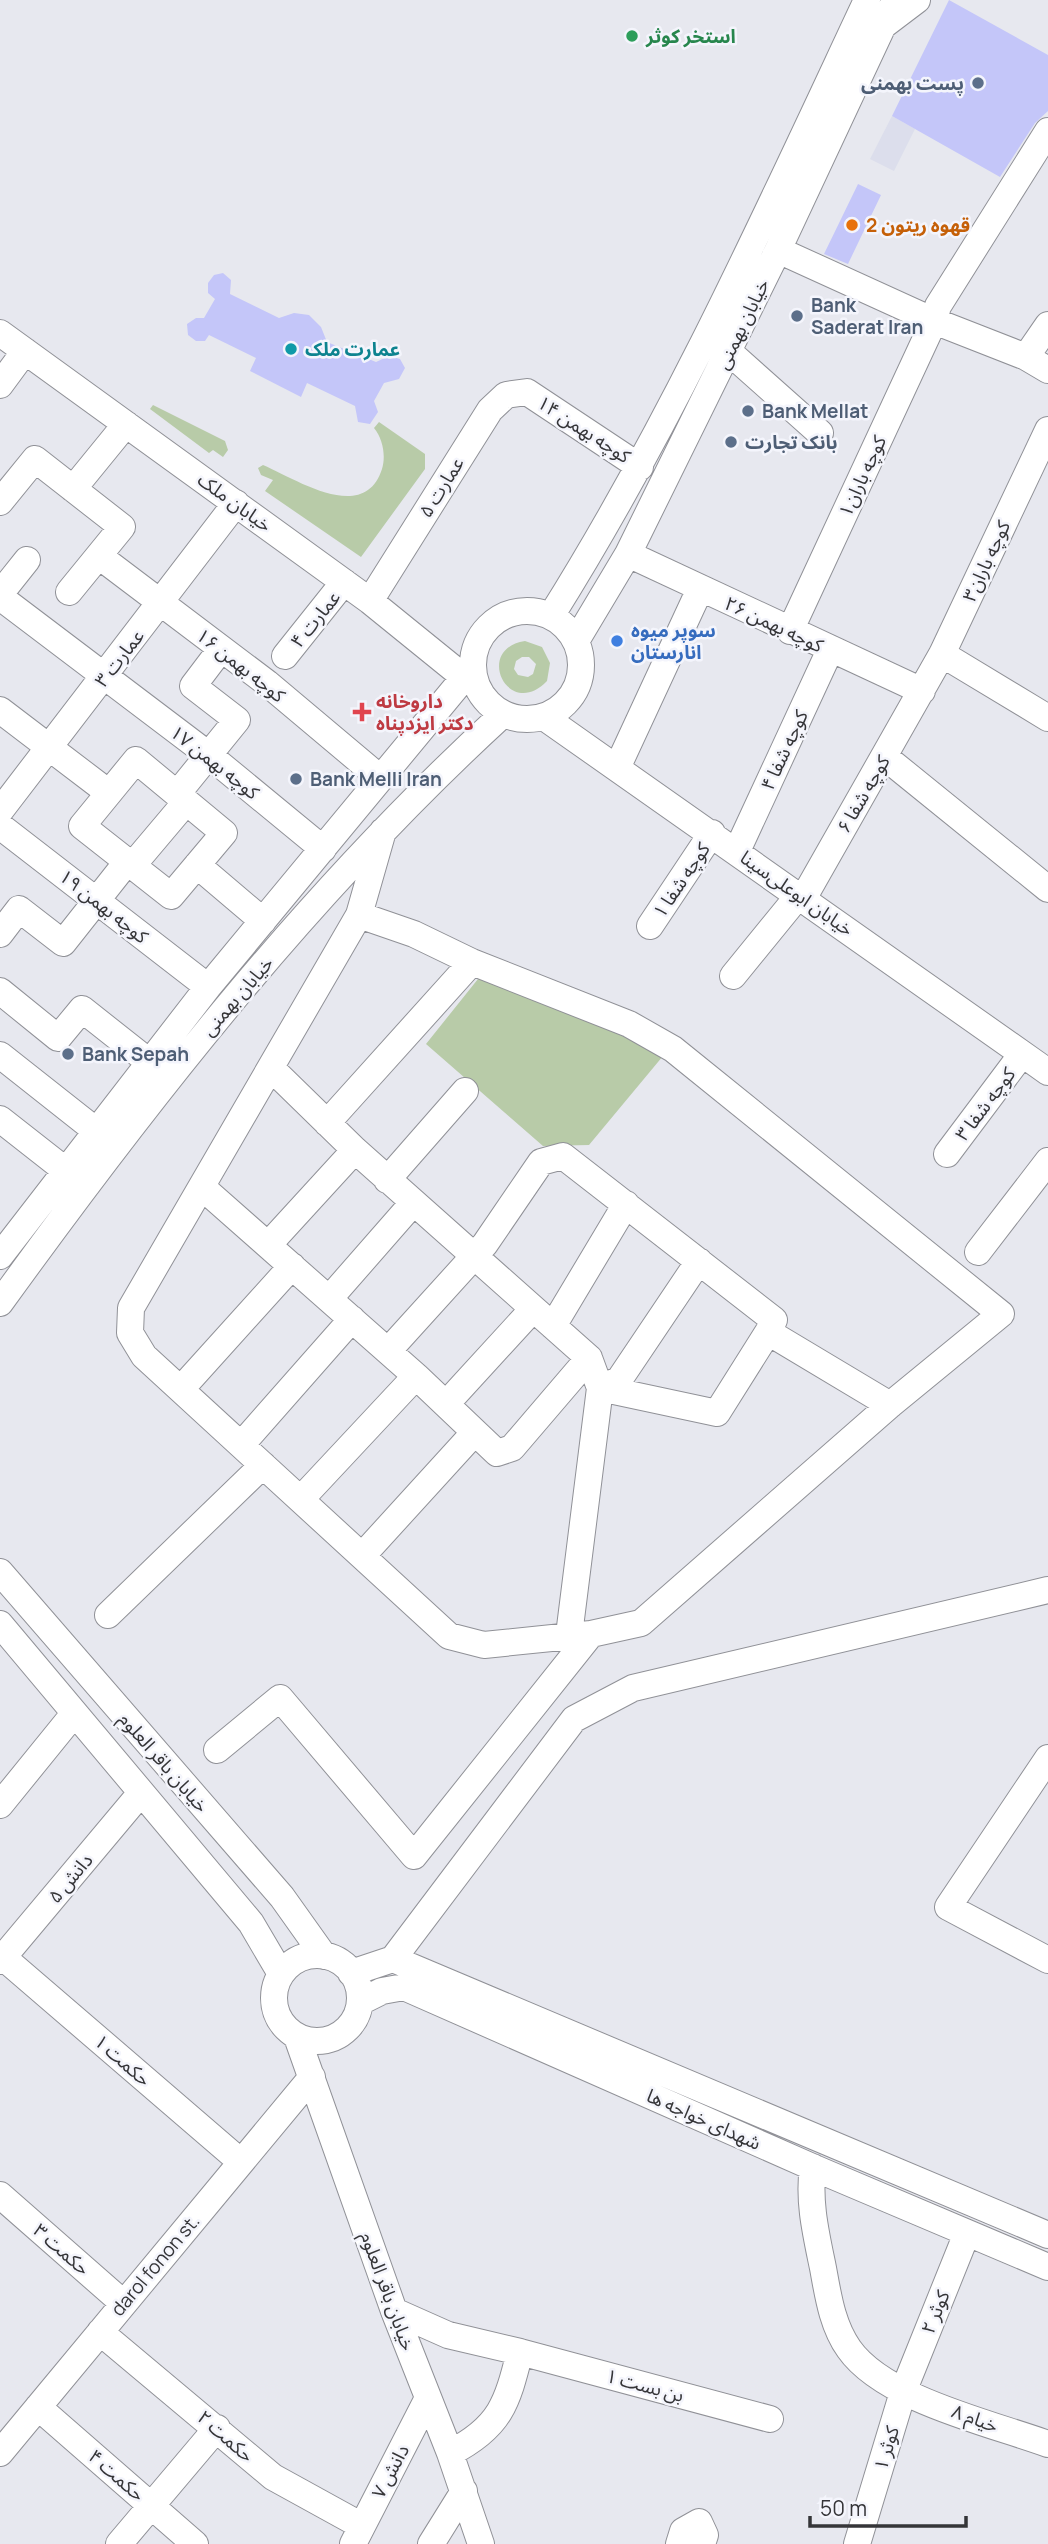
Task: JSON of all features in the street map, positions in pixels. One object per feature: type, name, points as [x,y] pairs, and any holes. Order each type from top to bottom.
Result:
[{"type":"street","name":"خیابان بهمنی","points":[[551,616],[640,467],[767,214],[867,0]]},
{"type":"street","name":"خیابان بهمنی","points":[[576,641],[628,554],[778,250],[895,0]]},
{"type":"street","points":[[883,26],[917,0]]},
{"type":"street","name":"کوچه باران۱","points":[[790,631],[934,320],[938,306],[1048,131]]},
{"type":"street","points":[[778,250],[1037,363],[1048,325]]},
{"type":"street","name":"خیابان ملک","points":[[0,333],[370,601],[421,642],[469,673]]},
{"type":"street","points":[[0,385],[25,351]]},
{"type":"street","points":[[728,351],[820,433]]},
{"type":"street","name":"کوچه بهمن ۱۴","points":[[527,392],[640,467]]},
{"type":"street","name":"عمارت ۵","points":[[370,601],[490,410],[506,395],[527,392]]},
{"type":"street","points":[[73,489],[126,424]]},
{"type":"street","name":"کوچه باران۳","points":[[922,691],[1048,430]]},
{"type":"street","points":[[5,487],[35,458],[122,527],[69,592]]},
{"type":"street","name":"عمارت ۳","points":[[0,811],[236,503]]},
{"type":"street","name":"کوچه بهمن ۲۶","points":[[628,554],[922,691]]},
{"type":"street","name":"کوچه بهمن ۱۶","points":[[99,556],[221,649],[380,778]]},
{"type":"street","points":[[0,595],[27,560]]},
{"type":"street","name":"عمارت ۴","points":[[285,656],[344,582]]},
{"type":"street","points":[[618,766],[701,589]]},
{"type":"street","name":"کوچه بهمن ۱۷","points":[[0,595],[209,756],[323,849]]},
{"type":"street","points":[[520,611],[551,616],[561,622],[576,641],[582,671],[577,686],[564,705],[544,717],[528,720],[502,715],[484,699],[469,673],[480,637],[491,624],[520,611]]},
{"type":"street","points":[[0,934],[19,909],[63,943],[181,798],[237,720],[193,686],[221,649]]},
{"type":"street","name":"کوچه شفا ۴","points":[[737,850],[830,650]]},
{"type":"street","points":[[942,654],[1048,718]]},
{"type":"street","name":"خیابان بهمنی","points":[[0,1256],[10,1222],[65,1170],[208,987],[469,673]]},
{"type":"street","name":"کوچه شفا ۶","points":[[733,976],[802,896],[922,691]]},
{"type":"street","points":[[0,710],[109,793]]},
{"type":"street","name":"خیابان بهمنی","points":[[0,1303],[223,1010],[383,831],[502,715]]},
{"type":"street","name":"خیابان ابوعلی‌سینا","points":[[544,717],[618,766],[1048,1072]]},
{"type":"street","points":[[885,757],[1048,889]]},
{"type":"street","points":[[136,760],[181,798],[224,833],[171,896],[82,826],[136,760]]},
{"type":"street","name":"کوچه بهمن ۱۹","points":[[0,826],[208,987]]},
{"type":"street","points":[[359,915],[414,934],[472,962],[629,1024],[673,1049],[1001,1314],[890,1405],[641,1623],[580,1634],[484,1645],[449,1636],[144,1356],[130,1334],[131,1308],[359,915],[383,831]]},
{"type":"street","name":"کوچه شفا ۱","points":[[650,926],[712,833]]},
{"type":"street","points":[[197,865],[263,920]]},
{"type":"street","points":[[327,1123],[472,962]]},
{"type":"street","points":[[5,1005],[58,1038],[82,1009],[149,1062]]},
{"type":"street","name":"کوچه شفا ۳","points":[[947,1154],[1023,1054]]},
{"type":"street","points":[[0,1055],[95,1130]]},
{"type":"street","points":[[217,1750],[280,1698],[414,1856],[580,1634],[600,1388],[589,1359],[387,1180],[272,1069]]},
{"type":"street","points":[[387,1180],[465,1091]]},
{"type":"street","points":[[0,1119],[65,1170]]},
{"type":"street","points":[[269,1244],[355,1150]]},
{"type":"street","points":[[388,1351],[473,1254],[485,1244],[541,1162],[563,1156],[774,1320],[717,1413],[600,1388]]},
{"type":"street","points":[[978,1252],[1048,1161]]},
{"type":"street","points":[[203,1188],[269,1244],[497,1452],[512,1448],[589,1359]]},
{"type":"street","points":[[329,1299],[413,1203]]},
{"type":"street","points":[[553,1326],[626,1204]]},
{"type":"street","points":[[600,1388],[619,1380],[699,1261]]},
{"type":"street","points":[[181,1389],[292,1266]]},
{"type":"street","points":[[446,1404],[533,1309]]},
{"type":"street","points":[[241,1445],[352,1319]]},
{"type":"street","points":[[768,1332],[890,1405]]},
{"type":"street","points":[[301,1499],[416,1376]]},
{"type":"street","points":[[362,1556],[475,1432]]},
{"type":"street","points":[[108,1615],[263,1465]]},
{"type":"street","name":"خیابان باقر العلوم","points":[[0,1572],[282,1897],[324,1956]]},
{"type":"street","points":[[351,1973],[393,1959],[574,1719],[633,1688],[1048,1590]]},
{"type":"street","name":"خیابان باقر العلوم","points":[[2,1630],[251,1923],[281,1974]]},
{"type":"street","points":[[0,1805],[73,1714]]},
{"type":"street","points":[[1048,1758],[948,1908],[1048,1960]]},
{"type":"street","name":"دانش ۵","points":[[2,1959],[140,1794]]},
{"type":"street","points":[[418,1927],[417,1952],[421,1964],[431,1975]]},
{"type":"street","points":[[324,1956],[344,1964],[351,1973],[358,1988],[359,2002],[356,2015],[338,2036],[311,2041],[298,2037],[277,2016],[274,2002],[281,1974],[290,1964],[303,1957],[324,1956]]},
{"type":"street","name":"حکمت ۱","points":[[2,1959],[242,2162]]},
{"type":"street","name":"شهدای خواجه ها","points":[[393,1959],[1048,2235]]},
{"type":"street","name":"شهدای خواجه ها","points":[[359,2002],[382,1991],[404,1987],[1048,2267]]},
{"type":"street","name":"خیابان باقر العلوم","points":[[298,2037],[394,2311],[450,2452],[481,2544]]},
{"type":"street","name":"darol fonon st.","points":[[2,2447],[312,2077]]},
{"type":"street","name":"خیام ۸","points":[[813,2167],[810,2188],[814,2222],[832,2315],[848,2347],[868,2372],[903,2392],[1048,2444]]},
{"type":"street","name":"حکمت ۳","points":[[0,2195],[123,2303]]},
{"type":"street","name":"کوثر ۲","points":[[903,2392],[967,2233]]},
{"type":"street","name":"بن بست ۱","points":[[394,2311],[448,2335],[770,2418]]},
{"type":"street","name":"حکمت ۲","points":[[100,2332],[272,2477],[357,2535]]},
{"type":"street","points":[[450,2452],[472,2441],[507,2404],[520,2352]]},
{"type":"street","name":"کوثر ۱","points":[[857,2544],[903,2392]]},
{"type":"street","name":"دانش ۷","points":[[357,2535],[428,2399]]},
{"type":"street","name":"حکمت ۴","points":[[38,2407],[195,2544]]},
{"type":"street","points":[[119,2544],[217,2428]]},
{"type":"street","points":[[431,2544],[464,2491]]},
{"type":"street","points":[[679,2544],[683,2531],[699,2522],[705,2535],[702,2544]]},
{"type":"shaded area","points":[[892,116],[915,129],[894,171],[870,159]]},
{"type":"green space","points":[[153,405],[225,441],[228,450],[223,457],[213,450],[209,453],[150,409]]},
{"type":"green space","points":[[379,422],[425,454],[425,469],[361,557],[265,491],[273,480],[261,475],[258,468],[263,465],[328,493],[345,496],[360,494],[373,485],[382,469],[383,448],[374,428]]},
{"type":"green space","points":[[525,641],[542,647],[550,663],[547,681],[533,691],[520,693],[510,688],[502,679],[499,668],[501,656],[509,647]],"holes":[[[529,657],[536,664],[533,674],[528,677],[518,675],[514,669],[516,661]]]},
{"type":"green space","points":[[482,974],[628,1036],[663,1056],[589,1145],[543,1146],[426,1044]]},
{"type":"building","name":"پست بهمنی","points":[[949,0],[1048,55],[1048,111],[1035,123],[1000,177],[892,116]]},
{"type":"building","name":"قهوه ریتون 2","points":[[858,184],[881,195],[848,264],[824,254]]},
{"type":"building","name":"عمارت ملک","points":[[223,273],[231,280],[230,294],[279,318],[294,313],[309,315],[321,327],[327,342],[376,362],[389,356],[400,359],[405,368],[399,379],[384,383],[374,401],[378,412],[370,424],[358,422],[355,406],[307,383],[301,397],[250,371],[256,358],[209,335],[205,341],[196,341],[188,335],[187,324],[196,318],[204,318],[215,299],[208,293],[208,283],[214,275]]},
{"type":"place","name":"استخر کوثر","points":[[632,36]]},
{"type":"place","name":"پست بهمنی","points":[[978,83]]},
{"type":"place","name":"قهوه ریتون 2","points":[[852,225]]},
{"type":"place","name":"Bank Saderat Iran","points":[[797,316]]},
{"type":"place","name":"عمارت ملک","points":[[291,349]]},
{"type":"place","name":"Bank Mellat","points":[[748,411]]},
{"type":"place","name":"بانک تجارت","points":[[731,442]]},
{"type":"place","name":"سوپر میوه انارستان","points":[[617,641]]},
{"type":"place","name":"داروخانه دکتر ایزدپناه","points":[[362,712]]},
{"type":"place","name":"Bank Melli Iran","points":[[296,779]]},
{"type":"place","name":"Bank Sepah","points":[[68,1054]]}]
